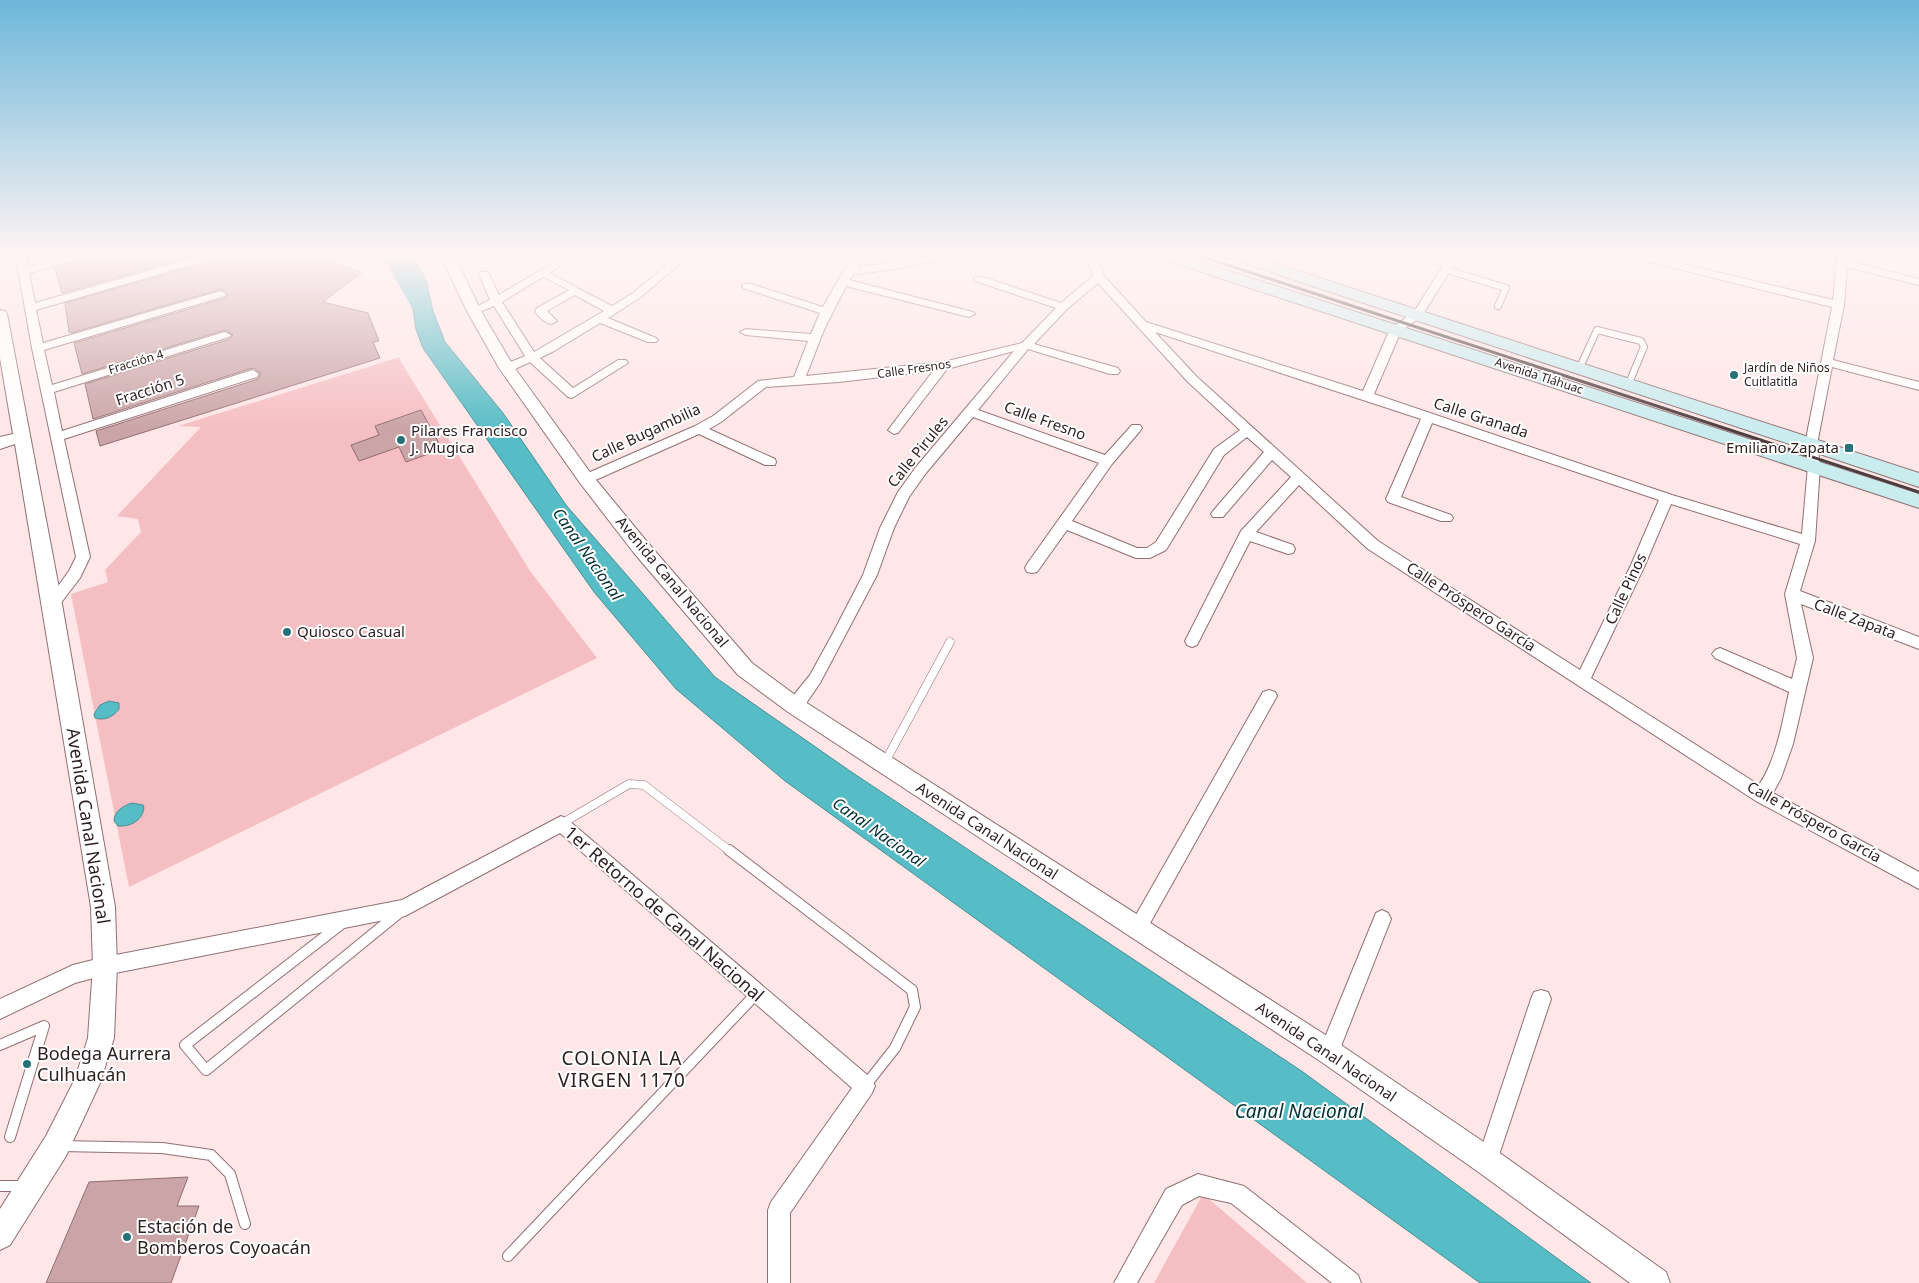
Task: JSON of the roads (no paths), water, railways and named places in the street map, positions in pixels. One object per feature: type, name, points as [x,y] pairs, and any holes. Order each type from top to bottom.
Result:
[{"type":"main road","name":"Avenida Tláhuac","points":[[1346,313],[1919,501]]},
{"type":"main road","name":"Avenida Tláhuac","points":[[1414,313],[1919,480]]},
{"type":"street","points":[[31,313],[83,557],[75,574],[52,604]]},
{"type":"street","points":[[38,348],[157,313]]},
{"type":"street","name":"Avenida Canal Nacional","points":[[475,313],[507,368],[586,479],[641,548],[745,670],[794,706],[1329,1052],[1487,1162],[1654,1283]]},
{"type":"street","points":[[504,313],[532,357],[572,394],[622,364]]},
{"type":"street","points":[[542,313],[552,321]]},
{"type":"street","points":[[507,368],[550,349],[606,313]]},
{"type":"street","points":[[799,380],[815,338],[828,313]]},
{"type":"street","name":"Calle Pirules","points":[[794,706],[815,679],[838,638],[870,575],[887,528],[903,495],[921,470],[972,412],[1026,345],[1057,313]]},
{"type":"street","name":"Calle Próspero García","points":[[1133,313],[1192,379],[1246,431],[1373,545],[1762,796],[1919,881]]},
{"type":"street","points":[[1762,796],[1776,770],[1799,689],[1805,658],[1792,594],[1808,542],[1814,466],[1811,444],[1836,313]]},
{"type":"street","name":"Avenida Canal Nacional","points":[[0,314],[52,604],[103,907],[105,966],[101,1038],[87,1083],[56,1146],[0,1235]]},
{"type":"street","points":[[1367,396],[1396,329],[1418,314]]},
{"type":"street","points":[[598,318],[652,340]]},
{"type":"street","name":"Calle Granada","points":[[1144,325],[1367,396],[1667,498],[1808,542]]},
{"type":"street","points":[[746,332],[815,338]]},
{"type":"street","name":"Fracción 4","points":[[47,390],[225,335]]},
{"type":"street","points":[[1026,345],[1114,371]]},
{"type":"street","name":"Calle Fresnos","points":[[799,380],[839,378],[943,366],[1026,345]]},
{"type":"street","points":[[1826,362],[1919,386]]},
{"type":"street","points":[[894,430],[943,366]]},
{"type":"street","name":"Fracción 5","points":[[58,437],[253,374]]},
{"type":"street","name":"Calle Bugambilia","points":[[586,479],[699,429],[716,419],[762,384],[799,380]]},
{"type":"street","name":"Calle Fresno","points":[[972,412],[1107,460]]},
{"type":"street","points":[[1428,418],[1393,499],[1446,518]]},
{"type":"street","points":[[1032,568],[1107,460],[1136,428]]},
{"type":"street","points":[[699,429],[770,462]]},
{"type":"street","points":[[1064,523],[1136,552],[1150,554],[1161,546],[1220,452],[1246,431]]},
{"type":"street","points":[[0,444],[21,437]]},
{"type":"street","points":[[1218,514],[1271,452]]},
{"type":"street","points":[[1192,641],[1246,534],[1298,478]]},
{"type":"street","name":"Calle Pinos","points":[[1583,679],[1638,565],[1667,498]]},
{"type":"street","points":[[1246,534],[1288,549]]},
{"type":"street","name":"Calle Zapata","points":[[1792,594],[1919,643]]},
{"type":"street","points":[[1720,654],[1799,689]]},
{"type":"street","points":[[1138,928],[1269,696]]},
{"type":"street","name":"1er Retorno de Canal Nacional","points":[[0,1009],[72,974],[145,958],[405,908],[561,824],[865,1086]]},
{"type":"street","points":[[1329,1052],[1382,919]]},
{"type":"street","points":[[1487,1162],[1541,999]]},
{"type":"street","points":[[779,1283],[779,1210],[865,1086]]},
{"type":"street","points":[[1125,1283],[1174,1198],[1198,1185],[1236,1194],[1350,1283]]},
{"type":"lane","points":[[1580,367],[1598,330],[1641,341],[1644,347],[1629,383]]},
{"type":"lane","points":[[884,764],[950,642]]},
{"type":"lane","points":[[561,824],[630,784],[644,785],[912,990],[915,1007],[896,1048],[865,1086]]},
{"type":"lane","points":[[346,920],[185,1045],[206,1070],[405,908]]},
{"type":"lane","points":[[508,1256],[757,993]]},
{"type":"lane","points":[[0,1045],[44,1026],[10,1137]]},
{"type":"lane","points":[[56,1146],[162,1148],[212,1155],[230,1174],[245,1224]]},
{"type":"lane","points":[[0,1186],[31,1185]]},
{"type":"water","name":"Canal Nacional","points":[[414,313],[434,313],[445,342],[503,413],[566,505],[715,677],[850,771],[1303,1072],[1591,1283],[1480,1283],[785,781],[676,689],[594,592],[423,348],[416,329]]},
{"type":"water","points":[[109,701],[119,703],[119,709],[109,718],[95,718],[94,714],[100,705]]},
{"type":"water","points":[[132,803],[143,805],[143,813],[135,822],[118,826],[114,821],[117,812],[122,807]]},
{"type":"railway","points":[[1373,313],[1919,492]]},
{"type":"place","name":"Jardín de Niños Cuitlatitla","points":[[1734,375]]},
{"type":"place","name":"Pilares Francisco J. Mugica","points":[[401,440]]},
{"type":"place","name":"Emiliano Zapata","points":[[1849,448]]},
{"type":"place","name":"Quiosco Casual","points":[[287,632]]},
{"type":"place","name":"Bodega Aurrera Culhuacán","points":[[27,1064]]},
{"type":"place","name":"Estación de Bomberos Coyoacán","points":[[127,1237]]},
{"type":"district","name":"COLONIA LA VIRGEN 1170","points":[[622,1069]]}]
